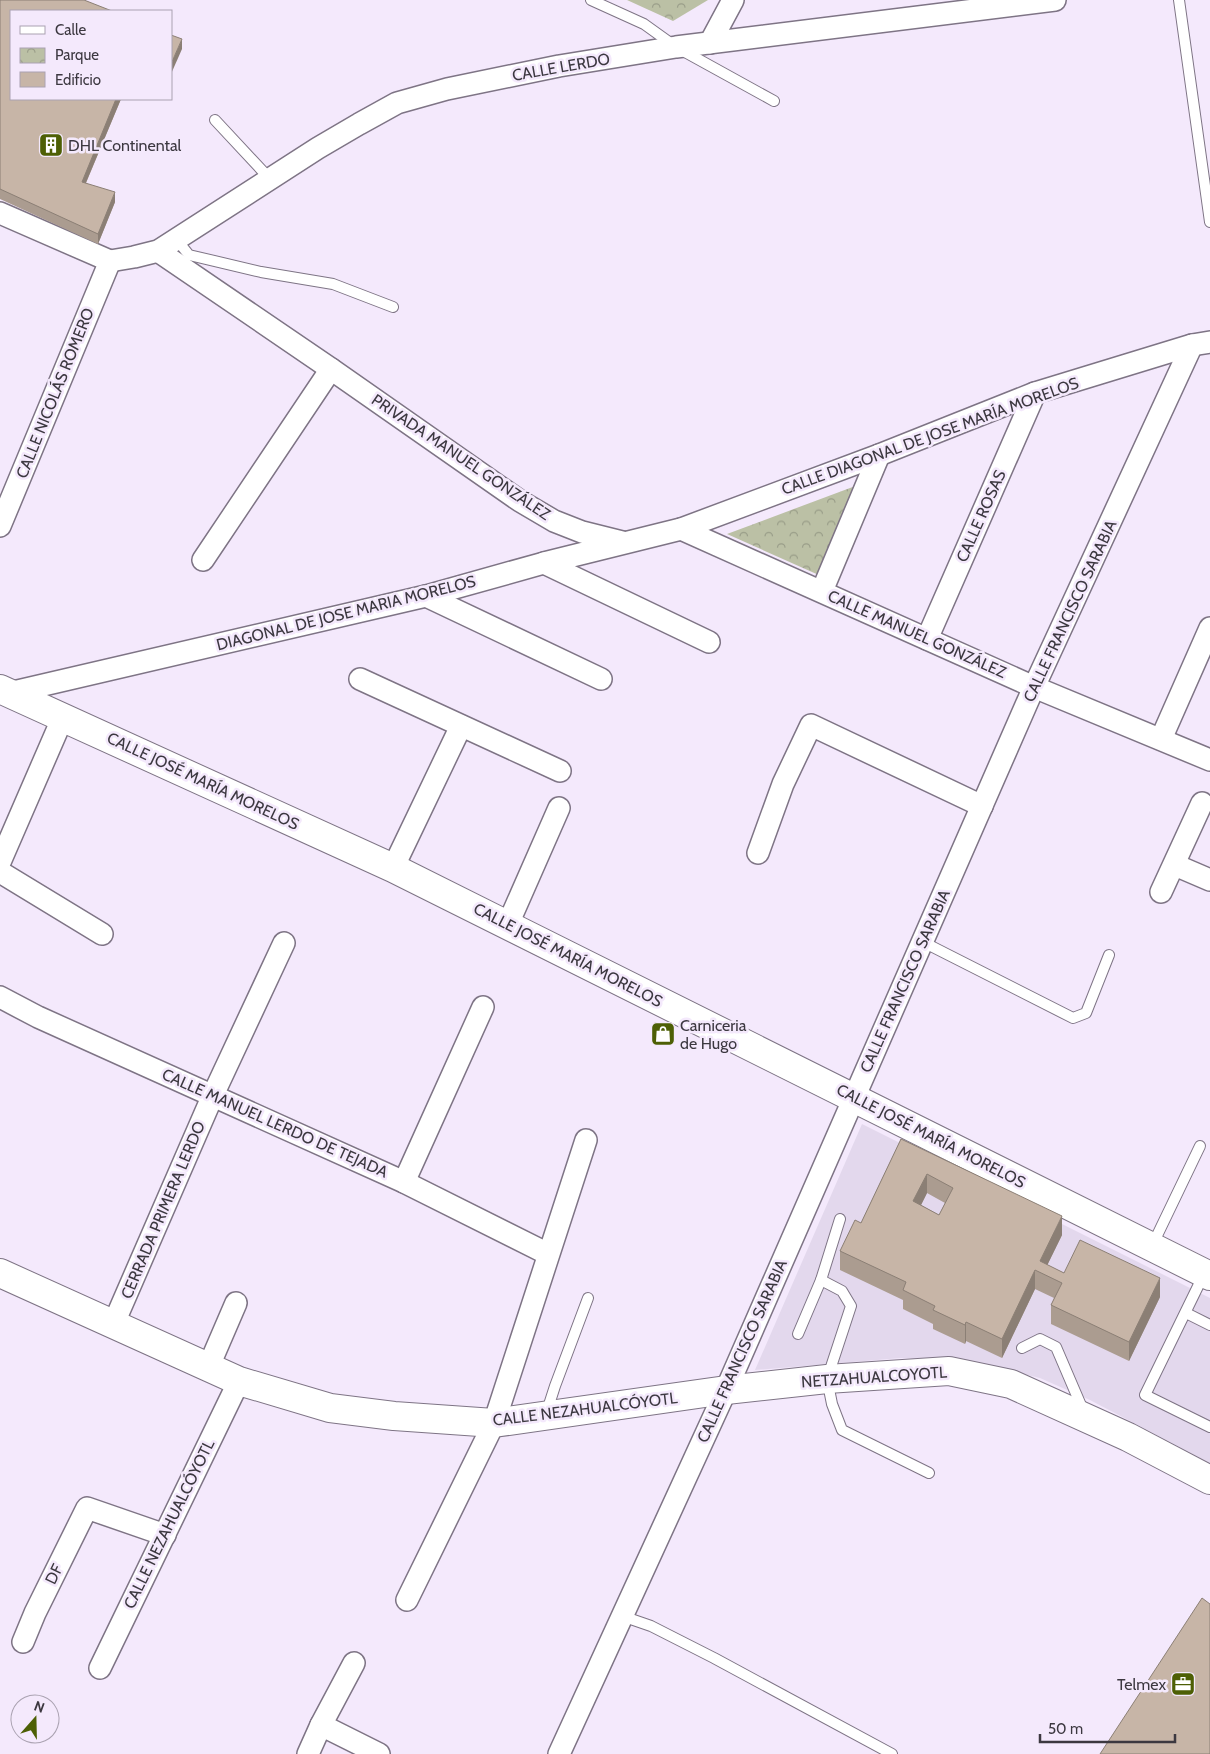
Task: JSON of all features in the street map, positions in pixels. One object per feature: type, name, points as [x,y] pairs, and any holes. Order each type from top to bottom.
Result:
[{"type":"street","points":[[710,43],[733,0]]},
{"type":"street","name":"CALLE LERDO","points":[[110,261],[134,258],[158,251],[326,143],[397,103],[446,88],[559,66],[676,47],[1055,0]]},
{"type":"street","points":[[0,213],[110,261]]},
{"type":"street","name":"PRIVADA MANUEL GONZÁLEZ","points":[[158,251],[520,501],[554,520],[582,532],[624,542]]},
{"type":"street","name":"CALLE NICOLÁS ROMERO","points":[[0,526],[110,261]]},
{"type":"street","name":"CALLE DIAGONAL DE JOSE MARÍA MORELOS","points":[[682,529],[879,455],[1035,393],[1201,344]]},
{"type":"street","name":"CALLE FRANCISCO SARABIA","points":[[559,1754],[726,1390],[1034,687],[1201,344]]},
{"type":"street","points":[[203,560],[331,369]]},
{"type":"street","name":"CALLE ROSAS","points":[[927,638],[1035,393]]},
{"type":"street","points":[[822,591],[879,455]]},
{"type":"street","name":"CALLE MANUEL GONZÁLEZ","points":[[682,529],[1034,687],[1161,738],[1210,760]]},
{"type":"street","name":"DIAGONAL DE JOSE MARIA MORELOS","points":[[5,691],[426,596],[624,542],[682,529]]},
{"type":"street","points":[[544,563],[709,642]]},
{"type":"street","points":[[426,596],[601,679]]},
{"type":"street","points":[[1161,738],[1210,628]]},
{"type":"street","points":[[360,679],[560,771]]},
{"type":"street","name":"CALLE JOSÉ MARÍA MORELOS","points":[[5,691],[394,868],[1207,1275]]},
{"type":"street","points":[[0,862],[63,717]]},
{"type":"street","points":[[758,854],[783,784],[811,725],[982,806]]},
{"type":"street","points":[[394,868],[461,726]]},
{"type":"street","points":[[1161,892],[1202,803]]},
{"type":"street","points":[[508,924],[559,808]]},
{"type":"street","points":[[1175,865],[1210,880]]},
{"type":"street","points":[[0,872],[102,934]]},
{"type":"street","name":"CERRADA PRIMERA LERDO","points":[[113,1325],[213,1095],[284,943]]},
{"type":"street","name":"CALLE MANUEL LERDO DE TEJADA","points":[[0,997],[38,1017],[404,1182],[548,1254]]},
{"type":"street","points":[[404,1182],[483,1007]]},
{"type":"street","points":[[407,1600],[494,1422],[586,1140]]},
{"type":"street","name":"CALLE NEZAHUALCÓYOTL","points":[[0,1273],[239,1381],[330,1408],[394,1416],[494,1422],[726,1390]]},
{"type":"street","points":[[208,1368],[236,1303]]},
{"type":"street","name":"NETZAHUALCOYOTL","points":[[726,1390],[827,1379],[949,1371],[1012,1384],[1128,1437],[1210,1480]]},
{"type":"street","name":"CALLE NEZAHUALCÓYOTL","points":[[100,1668],[239,1381]]},
{"type":"street","name":"DF","points":[[23,1642],[35,1613],[87,1508],[165,1535]]},
{"type":"street","points":[[308,1754],[354,1663]]},
{"type":"street","points":[[321,1725],[380,1754]]},
{"type":"lane","points":[[591,0],[644,24],[676,47],[774,101]]},
{"type":"lane","points":[[1179,0],[1210,222]]},
{"type":"lane","points":[[215,120],[270,179]]},
{"type":"lane","points":[[176,240],[189,255],[261,272],[333,284],[393,307]]},
{"type":"lane","points":[[923,942],[1073,1018],[1086,1013],[1109,955]]},
{"type":"lane","points":[[1152,1247],[1200,1146]]},
{"type":"lane","points":[[798,1334],[821,1280],[840,1219]]},
{"type":"lane","points":[[1207,1275],[1145,1395],[1210,1428]]},
{"type":"lane","points":[[821,1280],[842,1291],[851,1306],[827,1379],[832,1404],[842,1430],[929,1473]]},
{"type":"lane","points":[[546,1415],[554,1386],[588,1298]]},
{"type":"lane","points":[[1186,1313],[1210,1325]]},
{"type":"lane","points":[[1022,1348],[1040,1339],[1056,1347],[1087,1418]]},
{"type":"lane","points":[[622,1616],[651,1626],[706,1654],[892,1754]]},
{"type":"shaded area","points":[[862,1124],[1210,1298],[1210,1463],[1090,1400],[1040,1378],[970,1361],[901,1358],[755,1370]]},
{"type":"green space","points":[[627,0],[708,0],[673,21]]},
{"type":"green space","points":[[858,485],[821,576],[727,534]]},
{"type":"building","name":"DHL Continental","points":[[0,0],[84,0],[109,10],[10,10],[10,100],[116,100],[82,182],[115,192],[98,234],[0,189]]},
{"type":"building","points":[[172,35],[182,39],[172,62]]},
{"type":"building","points":[[901,1139],[1062,1216],[1040,1261],[1064,1273],[1080,1240],[1160,1278],[1129,1342],[1051,1305],[1062,1283],[1035,1270],[1002,1339],[966,1322],[965,1325],[933,1310],[935,1306],[903,1290],[906,1282],[840,1251],[855,1220],[861,1223]],"holes":[[[927,1174],[953,1188],[939,1215],[913,1201]]]},
{"type":"building","name":"Telmex","points":[[1202,1598],[1210,1604],[1210,1754],[1100,1754]]},
{"type":"place","name":"DHL Continental","points":[[51,145]]},
{"type":"place","name":"Carniceria de Hugo","points":[[663,1034]]},
{"type":"place","name":"Telmex","points":[[1183,1684]]}]
